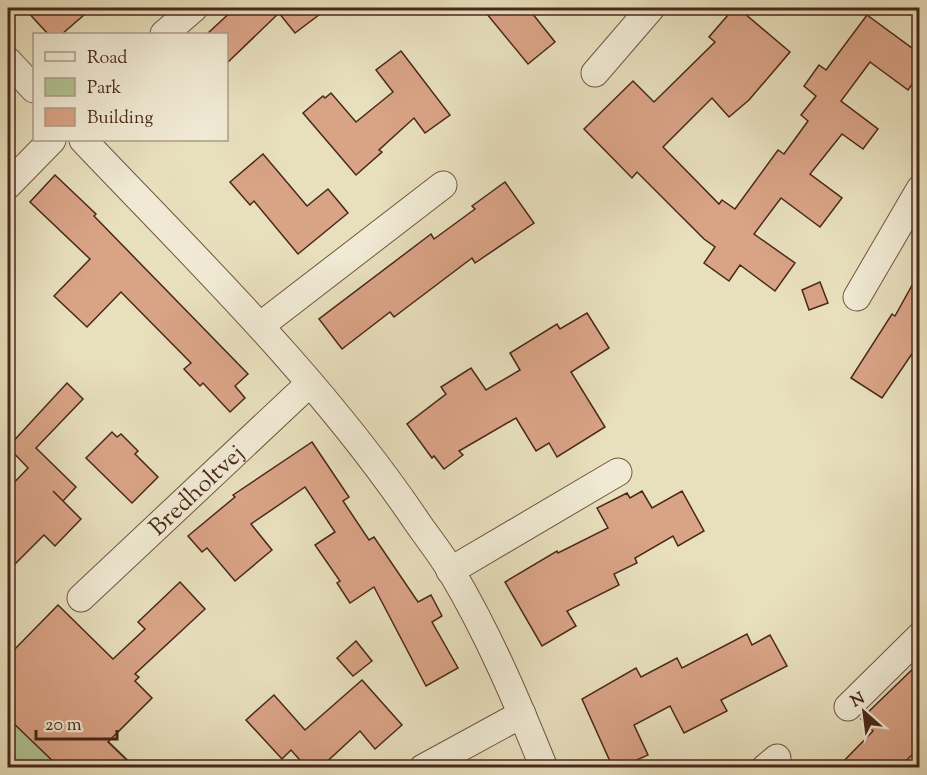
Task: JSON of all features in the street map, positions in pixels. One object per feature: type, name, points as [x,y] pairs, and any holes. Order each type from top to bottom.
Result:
[{"type":"street","points":[[165,33],[194,8]]},
{"type":"street","points":[[595,73],[651,8]]},
{"type":"street","points":[[8,61],[33,88]]},
{"type":"street","points":[[8,185],[51,141]]},
{"type":"street","points":[[84,141],[260,326],[382,470],[450,571],[488,642],[522,714],[544,768]]},
{"type":"street","points":[[260,326],[443,185]]},
{"type":"street","points":[[857,297],[920,189]]},
{"type":"street","name":"Bredholtvej","points":[[81,598],[310,383]]},
{"type":"street","points":[[450,571],[618,472]]},
{"type":"street","points":[[848,707],[920,636]]},
{"type":"street","points":[[423,768],[522,714]]},
{"type":"green space","points":[[8,645],[135,767],[8,767]]},
{"type":"building","points":[[24,8],[92,8],[63,33],[47,33]]},
{"type":"building","points":[[235,8],[328,8],[295,33],[279,13],[228,62],[228,33],[208,33]]},
{"type":"building","points":[[482,8],[528,8],[555,42],[528,64]]},
{"type":"building","points":[[734,8],[738,8],[790,52],[749,100],[729,117],[712,98],[663,147],[719,204],[722,200],[735,209],[778,150],[784,154],[808,121],[801,115],[816,96],[804,86],[819,65],[826,70],[867,15],[920,54],[920,73],[908,90],[870,62],[841,101],[878,129],[863,149],[842,134],[810,174],[842,198],[820,227],[781,198],[754,234],[795,263],[775,291],[740,265],[729,281],[704,263],[715,247],[704,239],[637,172],[632,178],[584,129],[633,81],[654,102],[715,42],[709,37]]},
{"type":"building","points":[[401,51],[450,115],[425,133],[414,118],[379,150],[382,152],[356,175],[303,113],[323,96],[325,98],[331,93],[356,122],[393,92],[376,70]]},
{"type":"building","points":[[263,154],[307,206],[328,189],[348,213],[298,254],[254,201],[250,205],[230,182]]},
{"type":"building","points":[[55,175],[96,214],[94,216],[248,374],[235,386],[245,398],[230,412],[203,383],[200,386],[184,369],[191,363],[121,292],[87,327],[54,296],[90,259],[30,202]]},
{"type":"building","points":[[505,182],[534,223],[475,263],[472,258],[394,317],[390,312],[342,349],[319,319],[431,234],[434,239],[475,209],[472,206]]},
{"type":"building","points":[[920,271],[920,342],[882,398],[851,378],[892,314],[895,316]]},
{"type":"building","points":[[820,282],[828,303],[809,310],[802,290]]},
{"type":"building","points":[[587,313],[609,348],[571,372],[605,427],[557,457],[549,443],[536,451],[516,418],[459,451],[463,455],[444,469],[434,456],[432,458],[407,424],[446,394],[441,387],[471,368],[486,390],[520,370],[510,353],[557,324],[560,329]]},
{"type":"building","points":[[67,383],[83,399],[36,448],[76,487],[63,501],[81,519],[55,546],[44,535],[8,571],[8,489],[28,468],[8,447]]},
{"type":"building","points":[[112,432],[117,437],[121,434],[138,451],[135,454],[158,477],[132,503],[86,458]]},
{"type":"building","points":[[312,442],[349,497],[343,501],[369,540],[374,537],[418,602],[431,595],[442,616],[432,622],[458,668],[426,686],[374,587],[350,603],[337,583],[340,581],[315,545],[335,532],[305,487],[251,524],[272,550],[235,581],[207,548],[202,552],[188,536],[235,497],[233,495]]},
{"type":"building","points":[[642,491],[652,508],[682,491],[704,531],[678,546],[673,536],[635,558],[637,563],[614,574],[619,585],[567,611],[576,626],[542,646],[505,582],[557,551],[558,553],[608,528],[597,508],[627,493],[630,498]]},
{"type":"building","points":[[180,582],[205,609],[135,674],[139,677],[135,681],[152,698],[108,742],[135,768],[60,768],[8,718],[8,656],[58,605],[113,659],[145,629],[138,622]]},
{"type":"building","points":[[747,634],[752,645],[770,635],[787,666],[721,700],[727,711],[684,733],[670,706],[634,725],[648,755],[619,768],[613,768],[582,699],[636,668],[641,677],[677,658],[682,668]]},
{"type":"building","points":[[356,641],[372,661],[353,676],[337,658]]},
{"type":"building","points":[[920,662],[920,747],[899,768],[837,768],[873,731],[861,719]]},
{"type":"building","points":[[362,680],[402,725],[375,749],[360,731],[320,768],[307,768],[291,750],[282,759],[246,720],[274,695],[305,730]]}]
